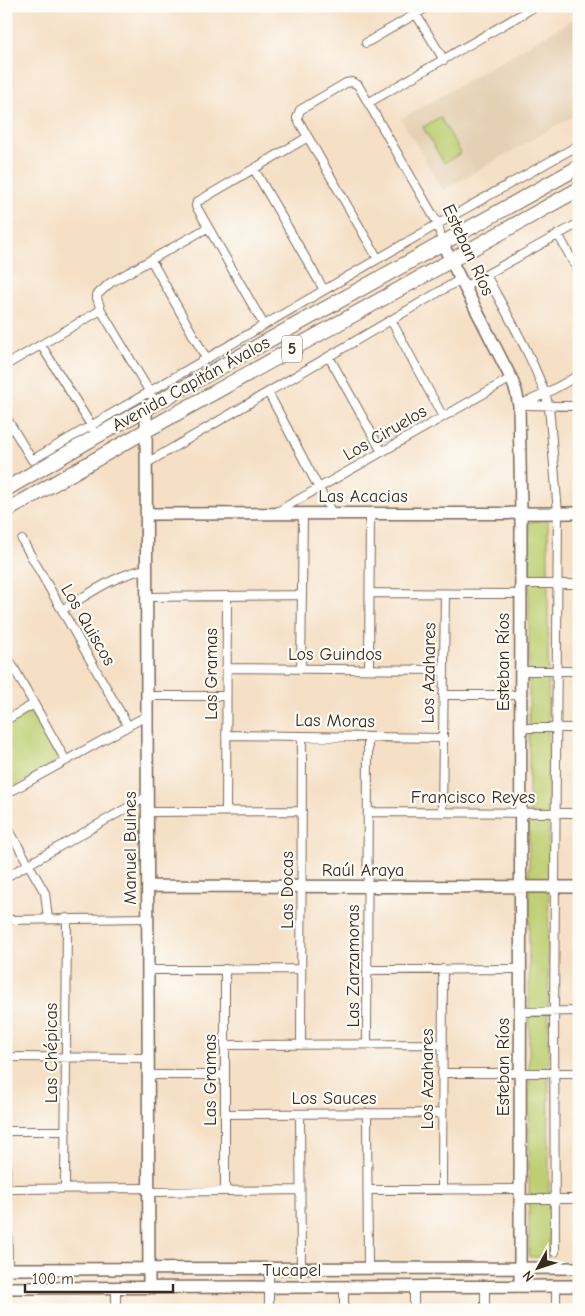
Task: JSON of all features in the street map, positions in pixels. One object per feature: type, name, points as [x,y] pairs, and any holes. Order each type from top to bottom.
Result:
[{"type":"highway","name":"Avenida Capitán Ávalos","points":[[6,489],[94,431],[442,244],[579,167]]},
{"type":"highway","name":"Avenida Capitán Ávalos","points":[[6,511],[147,430],[579,189]]},
{"type":"street","points":[[411,6],[444,60]]},
{"type":"street","points":[[366,43],[429,6]]},
{"type":"street","points":[[368,103],[536,6]]},
{"type":"street","name":"Esteban Ríos","points":[[308,137],[297,118],[300,110],[346,83],[352,82],[358,85],[438,224],[442,244],[511,378],[519,405],[521,513],[520,1286]]},
{"type":"street","points":[[264,325],[196,206],[197,202],[308,137],[378,259]]},
{"type":"street","name":"Avenida Capitán Ávalos","points":[[151,401],[206,358],[579,145]]},
{"type":"street","points":[[254,169],[324,290]]},
{"type":"street","points":[[147,463],[391,320],[462,283],[486,276],[579,223]]},
{"type":"street","points":[[206,358],[151,260],[207,228]]},
{"type":"street","points":[[558,234],[579,273]]},
{"type":"street","name":"Manuel Bulnes","points":[[149,1288],[147,430],[151,401],[101,310],[97,298],[99,292],[110,283],[151,260]]},
{"type":"street","name":"Esteban Ríos","points":[[486,276],[535,368],[549,406],[558,513],[554,1012],[555,1252]]},
{"type":"street","points":[[6,364],[101,310]]},
{"type":"street","points":[[391,320],[443,417]]},
{"type":"street","points":[[41,345],[94,431]]},
{"type":"street","points":[[328,357],[382,452]]},
{"type":"street","points":[[519,405],[545,394],[579,375]]},
{"type":"street","name":"Los Ciruelos","points":[[273,514],[511,378]]},
{"type":"street","points":[[268,392],[332,513]]},
{"type":"street","points":[[519,405],[579,406]]},
{"type":"street","name":"Avenida Capitán Ávalos","points":[[6,417],[32,460],[94,431]]},
{"type":"street","points":[[369,669],[370,513]]},
{"type":"street","name":"Las Acacias","points":[[147,514],[579,513]]},
{"type":"street","points":[[301,669],[303,514]]},
{"type":"street","name":"Los Quiscos","points":[[22,540],[128,726]]},
{"type":"street","points":[[62,610],[119,577],[131,572],[147,569]]},
{"type":"street","points":[[370,593],[445,594],[521,589],[557,584],[579,584]]},
{"type":"street","name":"Los Azahares","points":[[442,812],[445,594]]},
{"type":"street","points":[[147,597],[302,595]]},
{"type":"street","name":"Las Gramas","points":[[226,596],[226,811]]},
{"type":"street","points":[[6,654],[66,761]]},
{"type":"street","name":"Los Guindos","points":[[226,668],[444,670]]},
{"type":"street","points":[[521,671],[579,671]]},
{"type":"street","points":[[444,695],[521,695]]},
{"type":"street","points":[[148,696],[226,696]]},
{"type":"street","points":[[6,720],[34,704]]},
{"type":"street","points":[[6,794],[148,715]]},
{"type":"street","points":[[521,728],[579,728]]},
{"type":"street","name":"Las Moras","points":[[226,735],[443,738]]},
{"type":"street","name":"Las Docas","points":[[301,1045],[302,736]]},
{"type":"street","name":"Las Zarzamoras","points":[[367,1044],[368,737]]},
{"type":"street","points":[[6,877],[148,796]]},
{"type":"street","points":[[148,812],[302,811]]},
{"type":"street","name":"Francisco Reyes","points":[[368,812],[579,813]]},
{"type":"street","points":[[6,825],[45,893],[48,919]]},
{"type":"street","name":"Raúl Araya","points":[[148,886],[579,887]]},
{"type":"street","name":"Las Chépicas","points":[[65,1188],[67,918]]},
{"type":"street","points":[[6,920],[148,918]]},
{"type":"street","points":[[148,970],[301,968]]},
{"type":"street","name":"Las Gramas","points":[[225,969],[225,1191]]},
{"type":"street","name":"Los Azahares","points":[[442,1190],[443,969]]},
{"type":"street","points":[[368,970],[520,969]]},
{"type":"street","points":[[520,1012],[579,1011]]},
{"type":"street","points":[[225,1045],[443,1044]]},
{"type":"street","points":[[6,1058],[148,1058]]},
{"type":"street","points":[[442,1073],[579,1073]]},
{"type":"street","points":[[148,1075],[225,1075]]},
{"type":"street","points":[[367,1113],[368,1268]]},
{"type":"street","name":"Los Sauces","points":[[225,1114],[442,1113]]},
{"type":"street","points":[[300,1114],[301,1269]]},
{"type":"street","points":[[6,1131],[66,1131]]},
{"type":"street","points":[[6,1156],[7,1269]]},
{"type":"street","points":[[7,1189],[300,1190]]},
{"type":"street","points":[[368,1190],[442,1190],[520,1194],[555,1199],[579,1199]]},
{"type":"street","name":"Tucapel","points":[[7,1269],[579,1268]]},
{"type":"street","points":[[268,1269],[268,1310]]},
{"type":"street","points":[[485,1286],[485,1310]]},
{"type":"street","points":[[556,1286],[556,1310]]},
{"type":"street","name":"Tucapel","points":[[6,1288],[579,1286]]},
{"type":"street","points":[[344,1287],[344,1310]]},
{"type":"street","points":[[414,1287],[414,1310]]},
{"type":"street","points":[[116,1288],[116,1310]]},
{"type":"shaded area","points":[[579,16],[579,113],[443,190],[401,119]]},
{"type":"green space","points":[[440,117],[461,153],[444,163],[423,127]]},
{"type":"green space","points":[[548,521],[549,1257],[529,1257],[529,522]]},
{"type":"green space","points":[[31,711],[60,761],[6,791],[6,725]]}]
